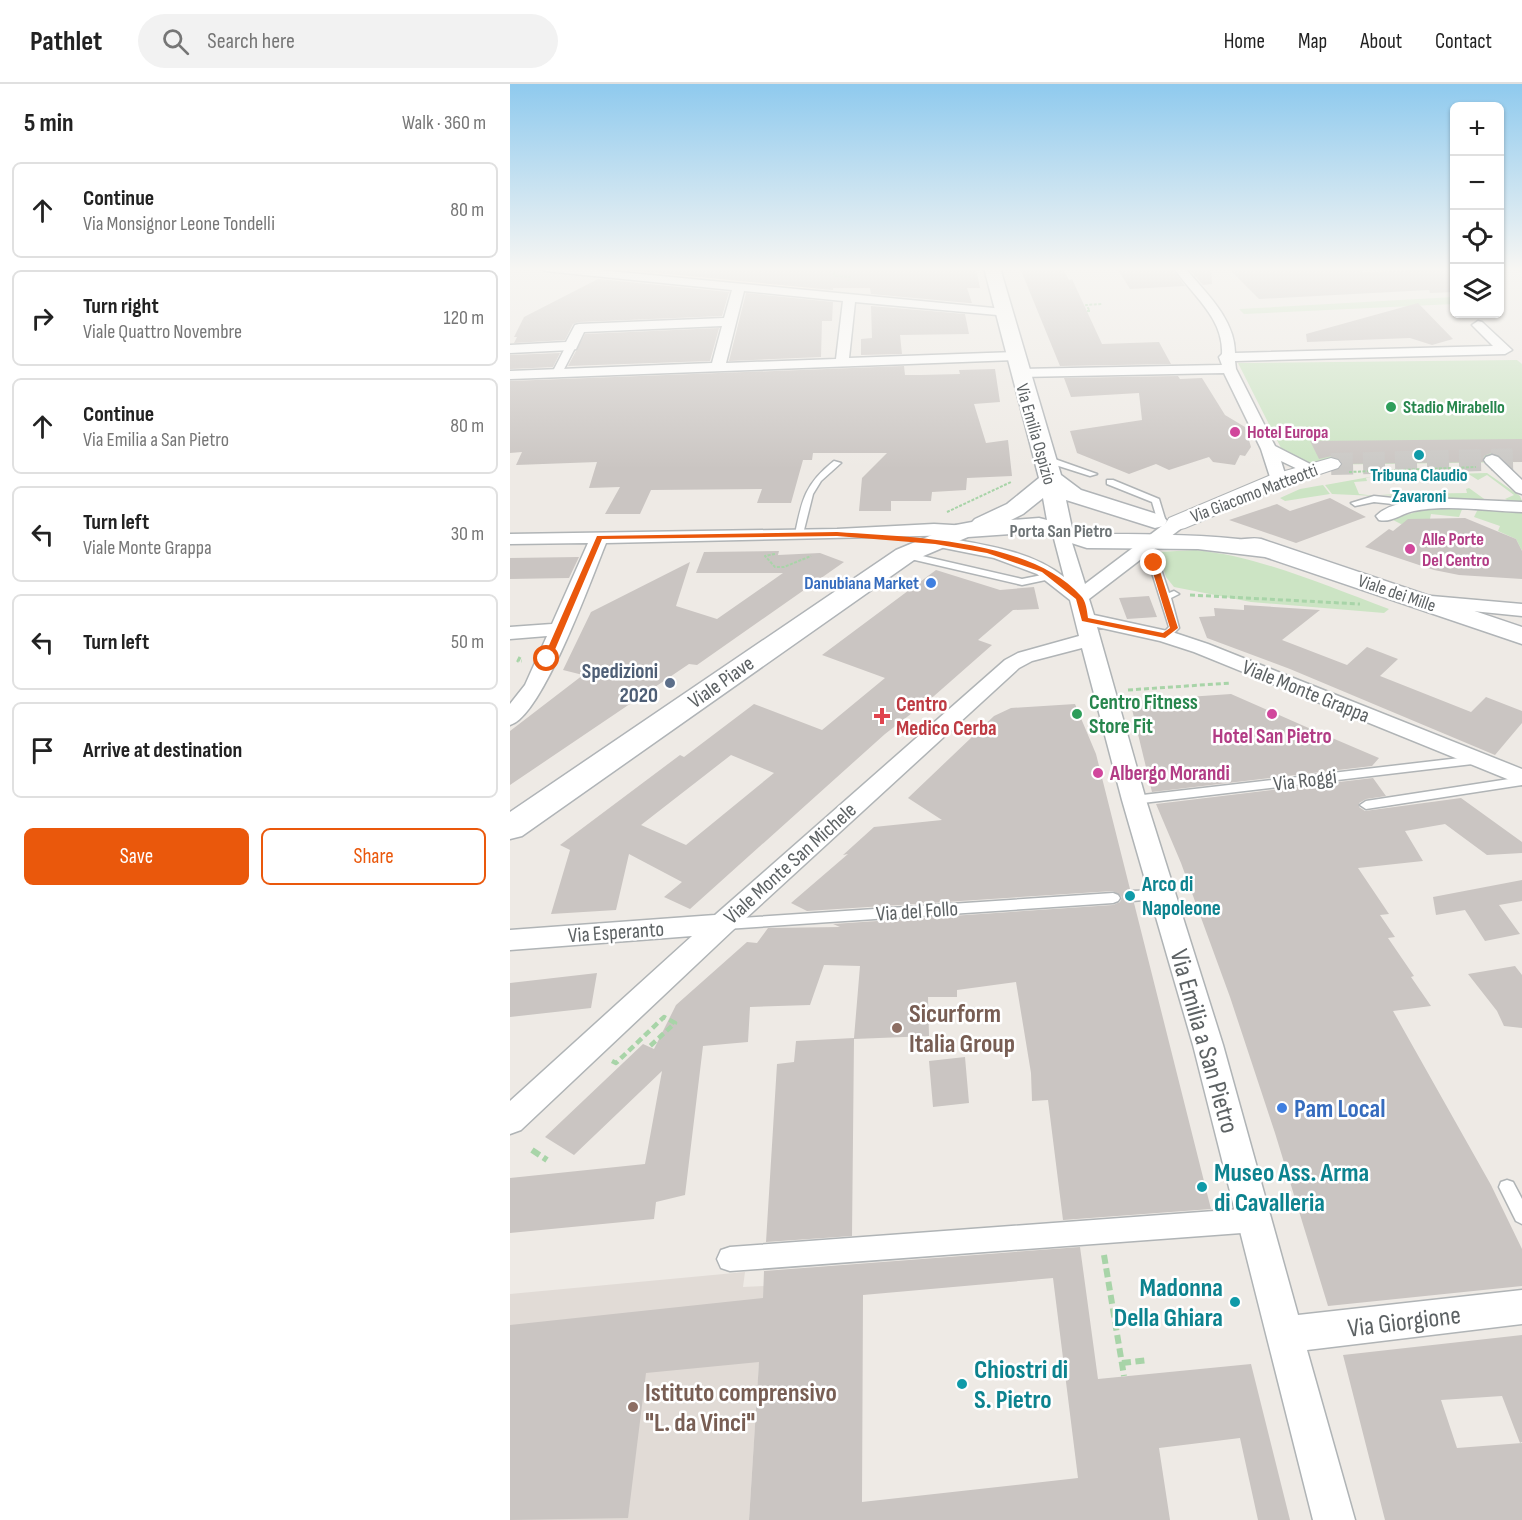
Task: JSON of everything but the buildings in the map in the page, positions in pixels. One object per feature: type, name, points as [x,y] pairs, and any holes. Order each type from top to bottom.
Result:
[{"type":"main road","name":"Via Emilia Ospizio","points":[[1010,335],[1048,469],[1061,531]]},
{"type":"main road","points":[[970,529],[1015,509],[1048,469],[1073,495],[1161,534]]},
{"type":"main road","points":[[970,529],[1039,525],[1087,541],[1161,534]]},
{"type":"main road","name":"Viale Piave","points":[[510,828],[908,542],[935,541],[970,529]]},
{"type":"main road","points":[[935,541],[1042,539],[1061,531]]},
{"type":"main road","name":"Viale dei Mille","points":[[1161,534],[1198,542],[1271,550],[1420,601],[1514,626]]},
{"type":"street","points":[[557,373],[576,335]]},
{"type":"street","points":[[718,368],[726,335]]},
{"type":"street","points":[[842,363],[845,335]]},
{"type":"street","points":[[1226,335],[1228,340],[1228,363],[1269,449],[1279,480]]},
{"type":"street","points":[[1489,335],[1505,350],[1522,357]]},
{"type":"street","points":[[510,349],[571,346]]},
{"type":"street","points":[[510,375],[842,363],[1017,365],[1228,363],[1505,350]]},
{"type":"street","points":[[1269,449],[1310,470]]},
{"type":"street","points":[[1495,463],[1522,489]]},
{"type":"street","name":"Via Giacomo Matteotti","points":[[1161,534],[1279,480],[1310,470],[1335,468]]},
{"type":"street","points":[[1385,516],[1421,504],[1522,507]]},
{"type":"street","points":[[837,534],[908,542],[970,529]]},
{"type":"street","name":"Via Emilia a San Pietro","points":[[1061,531],[1134,800],[1208,1045],[1334,1520]]},
{"type":"street","points":[[510,538],[837,534],[935,541],[999,554],[1044,570],[1079,598],[1161,534]]},
{"type":"street","points":[[510,718],[535,686],[600,537]]},
{"type":"street","points":[[1420,601],[1522,610]]},
{"type":"street","points":[[510,633],[561,629]]},
{"type":"street","name":"Viale Monte Grappa","points":[[1088,629],[1165,636],[1201,648],[1522,780]]},
{"type":"street","name":"Viale Monte San Michele","points":[[510,1121],[722,924],[1012,664],[1088,629]]},
{"type":"street","name":"Via Esperanto","points":[[510,940],[722,924]]},
{"type":"street","points":[[730,1259],[1256,1220]]},
{"type":"street","name":"Via Giorgione","points":[[1286,1334],[1522,1307]]},
{"type":"lane","points":[[799,534],[809,490],[816,479],[837,463]]},
{"type":"lane","points":[[1048,469],[1093,474]]},
{"type":"lane","points":[[1110,482],[1156,501],[1174,628],[1165,636]]},
{"type":"lane","points":[[1355,503],[1374,499],[1421,504]]},
{"type":"lane","points":[[908,542],[1022,582],[1052,576]]},
{"type":"lane","name":"Via Roggi","points":[[1134,800],[1477,760]]},
{"type":"lane","points":[[1366,805],[1522,780]]},
{"type":"lane","points":[[1132,896],[1163,895]]},
{"type":"lane","name":"Via del Follo","points":[[722,924],[1113,898]]},
{"type":"lane","points":[[1507,1187],[1522,1216]]},
{"type":"path","points":[[1335,468],[1369,470],[1495,463]]},
{"type":"path","points":[[908,542],[1016,479]]},
{"type":"path","points":[[776,554],[765,556],[775,567],[784,567],[811,556]]},
{"type":"path","points":[[1170,596],[1364,604]]},
{"type":"path","points":[[1130,690],[1234,682]]},
{"type":"path","points":[[616,1063],[664,1017],[675,1023],[649,1047]]},
{"type":"path","points":[[532,1150],[547,1160]]},
{"type":"path","points":[[1102,1245],[1124,1376]]},
{"type":"path","points":[[1122,1363],[1148,1360]]},
{"type":"shaded area","name":"Istituto comprensivo \"L. da Vinci\"","points":[[745,1272],[743,1287],[764,1286],[749,1520],[510,1520],[510,1294]]},
{"type":"green space","name":"Stadio Mirabello","points":[[1517,360],[1522,364],[1522,462],[1308,465],[1282,450],[1238,363]]},
{"type":"green space","points":[[1487,473],[1520,496],[1522,501],[1512,502],[1505,499],[1514,495],[1487,475],[1478,480],[1470,475],[1375,476]]},
{"type":"green space","points":[[1375,476],[1366,478],[1367,481],[1354,482],[1359,494],[1376,496],[1332,494],[1325,485]]},
{"type":"green space","points":[[1323,485],[1330,494],[1285,501],[1280,498],[1300,489]]},
{"type":"green space","points":[[1469,488],[1487,501],[1380,495],[1400,494],[1400,490],[1405,494],[1467,493],[1466,489]]},
{"type":"green space","points":[[1438,506],[1463,507],[1459,517],[1431,514],[1430,519],[1401,524],[1391,519]]},
{"type":"green space","points":[[1478,509],[1522,511],[1522,551],[1516,539],[1498,531],[1500,526],[1474,517]]},
{"type":"green space","points":[[1196,550],[1269,566],[1389,609],[1384,613],[1251,602],[1174,587],[1166,577],[1158,552]]},
{"type":"tunnel","points":[[1331,464],[1522,459]]},
{"type":"place","name":"Stadio Mirabello","points":[[1391,407]]},
{"type":"place","name":"Hotel Europa","points":[[1235,432]]},
{"type":"place","name":"Tribuna Claudio Zavaroni","points":[[1419,455]]},
{"type":"place","name":"Alle Porte Del Centro","points":[[1410,549]]},
{"type":"place","name":"Danubiana Market","points":[[931,583]]},
{"type":"place","name":"Spedizioni 2020","points":[[670,683]]},
{"type":"place","name":"Centro Fitness Store Fit","points":[[1077,714]]},
{"type":"place","name":"Hotel San Pietro","points":[[1272,714]]},
{"type":"place","name":"Centro Medico Cerba","points":[[882,716]]},
{"type":"place","name":"Albergo Morandi","points":[[1098,773]]},
{"type":"place","name":"Arco di Napoleone","points":[[1130,896]]},
{"type":"place","name":"Sicurform Italia Group","points":[[897,1028]]},
{"type":"place","name":"Pam Local","points":[[1282,1108]]},
{"type":"place","name":"Museo Ass. Arma di Cavalleria","points":[[1202,1187]]},
{"type":"place","name":"Madonna Della Ghiara","points":[[1235,1302]]},
{"type":"place","name":"Chiostri di S. Pietro","points":[[962,1384]]},
{"type":"place","name":"Istituto comprensivo \"L. da Vinci\"","points":[[633,1407]]},
{"type":"district","name":"Porta San Pietro","points":[[1061,531]]},
{"type":"route","points":[[547,659],[600,537],[837,534],[935,541],[989,551],[1044,570],[1079,598],[1085,619],[1165,636],[1174,628],[1154,563]]}]
